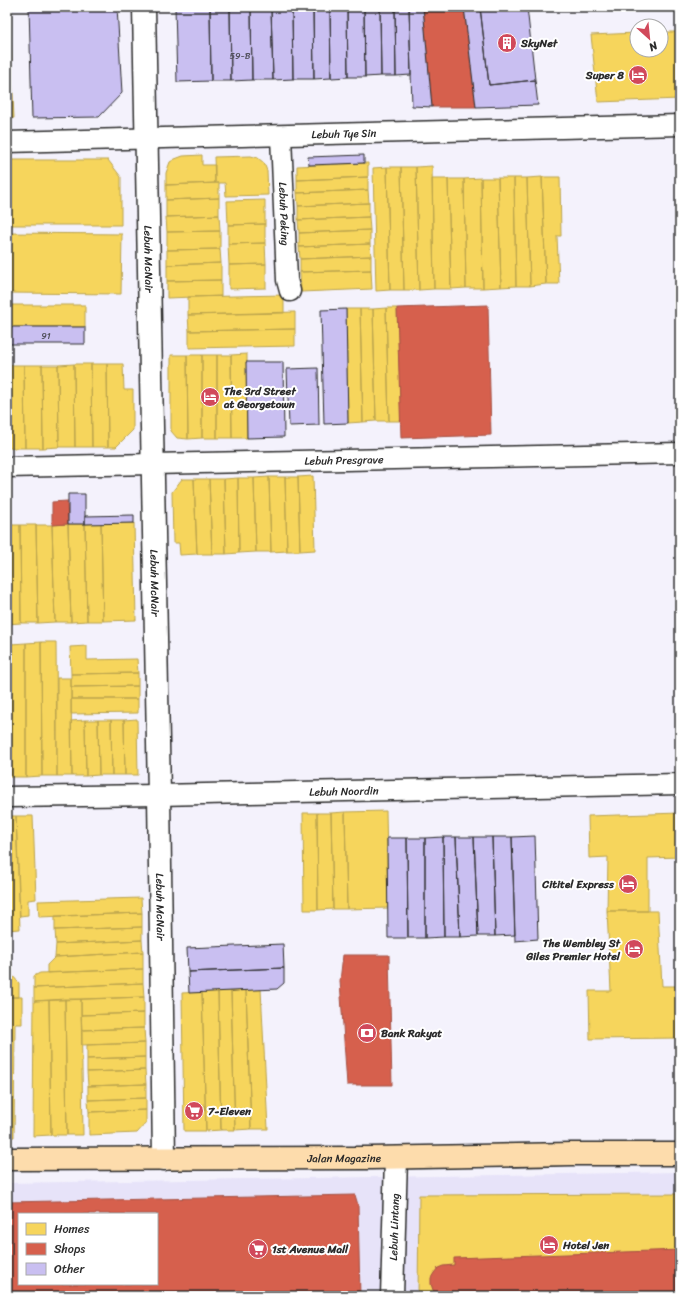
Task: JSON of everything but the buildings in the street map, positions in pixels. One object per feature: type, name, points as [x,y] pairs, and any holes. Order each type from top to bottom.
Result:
[{"type":"main road","name":"Jalan Magazine","points":[[7,1160],[396,1158],[572,1154],[680,1154]]},
{"type":"street","name":"Lebuh McNair","points":[[144,7],[159,796],[164,1159]]},
{"type":"street","name":"Lebuh Tye Sin","points":[[7,142],[680,125]]},
{"type":"street","name":"Lebuh Peking","points":[[281,136],[287,280],[290,291]]},
{"type":"street","name":"Lebuh Presgrave","points":[[7,467],[680,453]]},
{"type":"street","name":"Lebuh Noordin","points":[[7,797],[159,796],[680,784]]},
{"type":"street","name":"Lebuh Lintang","points":[[392,1296],[396,1158]]},
{"type":"shaded area","points":[[680,1172],[680,1296],[7,1296],[7,1183]]},
{"type":"place","name":"SkyNet","points":[[507,43]]},
{"type":"place","name":"Super 8","points":[[638,75]]},
{"type":"place","name":"The 3rd Street at Georgetown","points":[[210,397]]},
{"type":"place","name":"Cititel Express","points":[[628,884]]},
{"type":"place","name":"The Wembley St Giles Premier Hotel","points":[[634,949]]},
{"type":"place","name":"Bank Rakyat","points":[[367,1033]]},
{"type":"place","name":"7-Eleven","points":[[194,1111]]},
{"type":"place","name":"Hotel Jen","points":[[549,1245]]},
{"type":"place","name":"1st Avenue Mall","points":[[258,1249]]}]
